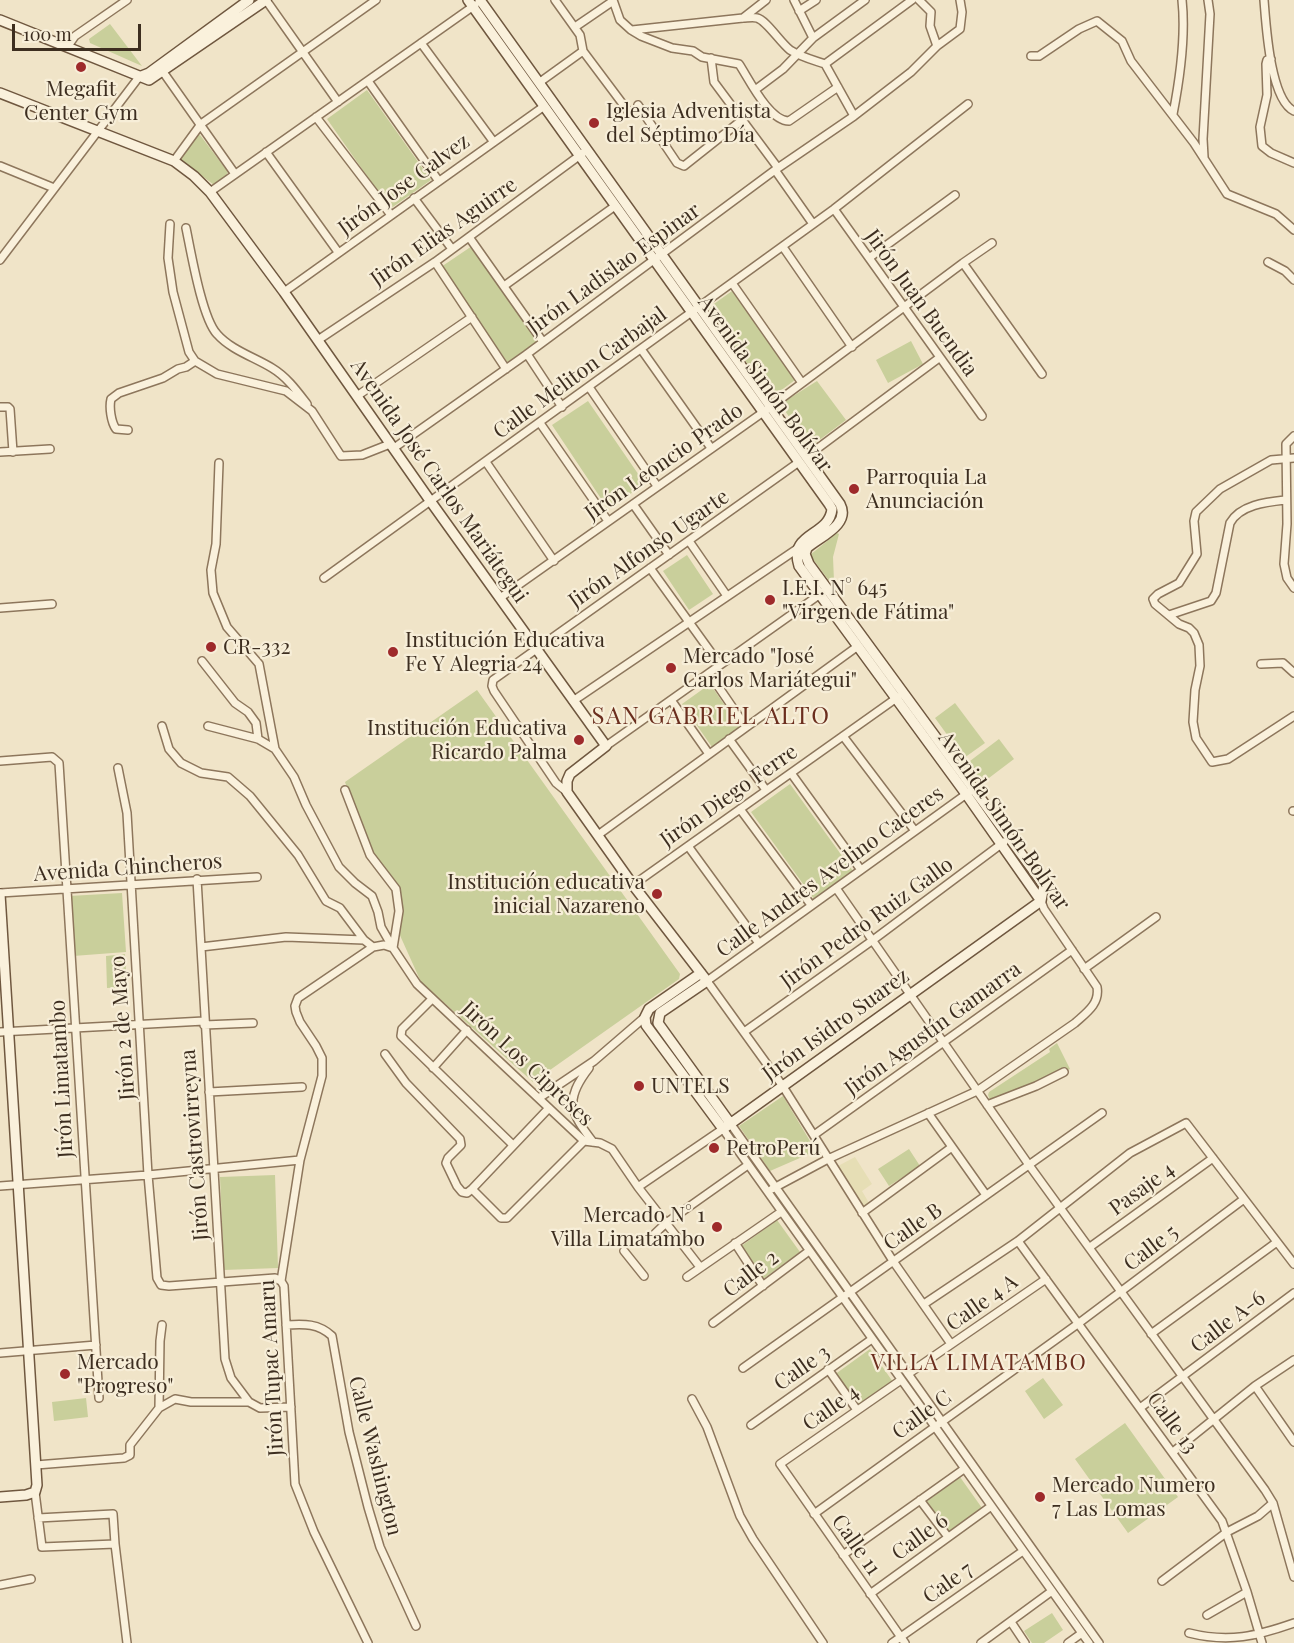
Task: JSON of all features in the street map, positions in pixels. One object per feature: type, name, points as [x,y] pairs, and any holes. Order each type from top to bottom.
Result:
[{"type":"street","points":[[110,0],[115,8]]},
{"type":"street","points":[[68,46],[75,36],[127,0]]},
{"type":"street","points":[[161,69],[249,0]]},
{"type":"street","points":[[0,260],[139,77],[161,69],[266,0],[338,102]]},
{"type":"street","points":[[174,161],[201,124],[376,0]]},
{"type":"street","points":[[555,0],[580,35],[583,51],[628,111]]},
{"type":"street","points":[[575,27],[613,0],[620,20],[631,30],[672,48],[693,51],[702,57],[738,64],[770,111],[779,118],[789,121],[838,87]]},
{"type":"street","points":[[742,18],[766,0]]},
{"type":"street","points":[[794,0],[813,38]]},
{"type":"street","points":[[799,11],[816,0]]},
{"type":"street","points":[[755,90],[783,69],[813,38],[865,0]]},
{"type":"street","points":[[825,64],[912,0]]},
{"type":"street","points":[[919,0],[931,12],[930,26],[937,46]]},
{"type":"street","name":"Jirón Ladislao Espinar","points":[[312,411],[341,456],[362,455],[392,446],[527,354],[911,72],[937,46],[960,29],[962,12],[960,0]]},
{"type":"street","points":[[1173,114],[1178,87],[1184,16],[1182,0]]},
{"type":"street","points":[[1204,160],[1209,0]]},
{"type":"street","points":[[1264,0],[1271,58],[1284,101],[1294,111]]},
{"type":"street","points":[[210,192],[477,2]]},
{"type":"street","name":"Avenida Simón Bolívar","points":[[477,2],[540,82],[588,150],[658,258],[802,459],[832,509],[828,521],[800,543],[802,549],[796,558],[799,566],[823,592],[1006,842],[1044,885],[1041,901]]},
{"type":"street","name":"Avenida Simón Bolívar","points":[[477,2],[543,107],[615,206],[658,258]]},
{"type":"street","points":[[631,30],[758,18],[798,55],[825,64],[854,116]]},
{"type":"street","points":[[0,20],[139,77]]},
{"type":"street","points":[[1031,56],[1039,56],[1079,29],[1097,21],[1122,41],[1131,61],[1173,114],[1227,194],[1276,214],[1294,230]]},
{"type":"street","points":[[421,44],[493,141]]},
{"type":"street","points":[[540,82],[583,51]]},
{"type":"street","points":[[711,58],[714,82],[777,169],[813,224]]},
{"type":"street","points":[[1271,58],[1266,64],[1267,95],[1260,127],[1262,146],[1271,153],[1294,163]]},
{"type":"street","points":[[161,69],[236,174]]},
{"type":"street","points":[[368,81],[438,180]]},
{"type":"street","name":"Avenida José Carlos Mariátegui","points":[[0,93],[174,161],[210,192],[284,292],[606,746]]},
{"type":"street","name":"Calle Meliton Carbajal","points":[[324,578],[783,247],[968,104]]},
{"type":"street","points":[[638,105],[677,163],[684,166],[742,120]]},
{"type":"street","name":"Jirón Jose Galvez","points":[[284,292],[543,107]]},
{"type":"street","points":[[316,117],[391,215]]},
{"type":"street","name":"Jirón Elias Aguirre","points":[[318,340],[435,262],[588,150]]},
{"type":"street","points":[[266,152],[338,252]]},
{"type":"street","points":[[0,166],[54,188]]},
{"type":"street","points":[[869,258],[955,195]]},
{"type":"street","points":[[414,198],[452,249]]},
{"type":"street","points":[[504,286],[615,206]]},
{"type":"street","name":"Jirón Juan Buendia","points":[[834,209],[982,416]]},
{"type":"street","points":[[170,224],[168,258],[173,292],[189,352],[195,361],[216,374],[286,391],[312,411]]},
{"type":"street","points":[[186,228],[201,296],[215,333],[228,344],[274,369],[294,386],[312,411]]},
{"type":"street","points":[[469,237],[543,342]]},
{"type":"street","name":"Jirón Leoncio Prado","points":[[500,598],[766,410],[963,262],[992,243]]},
{"type":"street","points":[[783,247],[852,346]]},
{"type":"street","points":[[435,262],[506,369]]},
{"type":"street","points":[[963,262],[1042,374]]},
{"type":"street","points":[[1268,262],[1285,271],[1294,280]]},
{"type":"street","points":[[732,283],[802,383]]},
{"type":"street","points":[[357,396],[472,317]]},
{"type":"street","points":[[641,349],[711,448]]},
{"type":"street","points":[[527,354],[562,407]]},
{"type":"street","name":"Jirón Alfonso Ugarte","points":[[567,792],[560,788],[549,774],[492,686],[493,680],[689,541],[939,358]]},
{"type":"street","points":[[128,430],[116,429],[114,426],[110,402],[114,396],[163,378],[195,361]]},
{"type":"street","points":[[589,387],[657,486]]},
{"type":"street","points":[[4,407],[10,410],[13,452]]},
{"type":"street","points":[[540,423],[608,521]]},
{"type":"street","points":[[1294,436],[1286,444],[1287,524],[1284,564],[1287,578],[1294,588]]},
{"type":"street","points":[[0,452],[50,449]]},
{"type":"street","points":[[1294,458],[1272,460],[1220,489],[1196,512],[1194,521],[1197,554],[1179,583],[1158,594],[1153,600],[1155,604],[1194,633],[1199,645],[1200,666],[1195,690],[1193,722],[1196,738],[1212,762],[1228,759],[1294,716]]},
{"type":"street","points":[[486,462],[554,561]]},
{"type":"street","points":[[219,463],[216,544],[211,570],[213,593],[227,627],[259,664],[275,749]]},
{"type":"street","points":[[1169,615],[1211,601],[1216,592],[1230,523],[1234,516],[1241,511],[1269,502],[1285,500]]},
{"type":"street","points":[[633,504],[669,555]]},
{"type":"street","points":[[689,541],[727,596]]},
{"type":"street","points":[[573,701],[727,596],[802,549]]},
{"type":"street","points":[[650,568],[720,665]]},
{"type":"street","points":[[823,592],[570,774],[567,781],[567,792],[633,885],[704,977],[782,1085],[893,1261],[951,1344]]},
{"type":"street","name":"Avenida Simón Bolívar","points":[[823,592],[858,646],[899,696]]},
{"type":"street","points":[[0,608],[52,604]]},
{"type":"street","points":[[598,835],[858,646]]},
{"type":"street","points":[[202,661],[235,703],[248,712],[256,723],[258,739]]},
{"type":"street","points":[[1261,664],[1283,663],[1294,673]]},
{"type":"street","points":[[710,673],[746,727]]},
{"type":"street","name":"Jirón Diego Ferre","points":[[633,885],[899,696]]},
{"type":"street","points":[[671,700],[709,754]]},
{"type":"street","points":[[162,726],[168,749],[181,763],[201,773],[228,777],[250,796],[298,855],[326,901],[340,908],[364,940],[373,947],[384,945],[393,948],[399,910],[396,889],[368,850],[345,790]]},
{"type":"street","points":[[208,726],[258,739],[275,749]]},
{"type":"street","points":[[843,736],[915,831]]},
{"type":"street","points":[[729,739],[766,790]]},
{"type":"street","name":"Jirón Los Cipreses","points":[[275,749],[294,777],[339,867],[372,896],[381,927],[417,984],[584,1142],[600,1143],[612,1149],[700,1267]]},
{"type":"street","name":"Jirón Limatambo","points":[[0,761],[52,757],[59,764],[99,1398]]},
{"type":"street","name":"Jirón 2 de Mayo","points":[[118,768],[127,813],[148,1175],[157,1278],[161,1285],[220,1282]]},
{"type":"street","points":[[791,773],[861,870]]},
{"type":"street","name":"Calle Andres Avelino Caceres","points":[[704,977],[836,888],[969,792]]},
{"type":"street","points":[[740,809],[811,905]]},
{"type":"street","name":"Avenida Simón Bolívar","points":[[977,1091],[1075,1023],[1095,1003],[1099,995],[1097,987],[1044,909],[1006,842]]},
{"type":"street","name":"Jirón Pedro Ruiz Gallo","points":[[744,1032],[1006,842]]},
{"type":"street","points":[[688,846],[758,942]]},
{"type":"street","name":"Avenida Chincheros","points":[[0,893],[257,877]]},
{"type":"street","name":"Jirón Castrovirreyna","points":[[197,879],[225,1359],[231,1378],[249,1402]]},
{"type":"street","points":[[836,888],[1029,1165],[1273,1503],[1294,1577]]},
{"type":"street","points":[[0,893],[5,1032],[19,1185],[37,1485],[34,1492],[40,1545],[44,1548],[115,1544]]},
{"type":"street","name":"Jirón Isidro Suarez","points":[[639,1187],[1041,901]]},
{"type":"street","points":[[1084,969],[1156,917]]},
{"type":"street","points":[[201,947],[286,937],[364,940]]},
{"type":"street","name":"Jirón Tupac Amaru","points":[[368,1643],[314,1532],[295,1484],[284,1286],[281,1281],[300,1160],[322,1076],[322,1058],[300,1022],[295,1006],[298,998],[373,947]]},
{"type":"street","name":"Jirón Agustín Gamarra","points":[[814,1135],[1072,950]]},
{"type":"street","points":[[539,1098],[594,1061],[645,1017],[649,1010],[704,977]]},
{"type":"street","points":[[704,977],[660,1013],[658,1023],[726,1126],[748,1165],[1089,1643]]},
{"type":"street","points":[[432,999],[402,1029],[401,1036],[513,1145]]},
{"type":"street","points":[[645,1017],[646,1024],[775,1187],[1099,1643]]},
{"type":"street","points":[[5,1032],[139,1024],[253,1023]]},
{"type":"street","points":[[433,1068],[467,1030]]},
{"type":"street","points":[[385,1054],[406,1083],[460,1139],[461,1145],[446,1163],[462,1192],[467,1193],[472,1189],[549,1108]]},
{"type":"street","points":[[593,1142],[576,1120],[573,1097],[582,1077],[594,1061]]},
{"type":"street","points":[[987,1105],[1019,1094],[1064,1072]]},
{"type":"street","points":[[209,1092],[302,1087]]},
{"type":"street","points":[[767,1192],[828,1159],[977,1091]]},
{"type":"street","points":[[928,1113],[986,1195]]},
{"type":"street","name":"Calle B","points":[[743,1368],[1102,1113]]},
{"type":"street","points":[[924,1304],[1018,1241],[1130,1153],[1186,1122],[1294,1264]]},
{"type":"street","points":[[472,1189],[501,1218],[507,1218],[584,1142]]},
{"type":"street","points":[[862,1213],[952,1147]]},
{"type":"street","name":"Pasaje 4","points":[[1090,1247],[1213,1158]]},
{"type":"street","points":[[0,1186],[148,1175],[300,1160]]},
{"type":"street","points":[[646,1242],[666,1223],[748,1165]]},
{"type":"street","name":"Calle 5","points":[[1079,1323],[1244,1199]]},
{"type":"street","points":[[687,1277],[781,1212]]},
{"type":"street","name":"Calle 13","points":[[1018,1241],[1222,1521],[1262,1643]]},
{"type":"street","points":[[1151,1334],[1277,1242]]},
{"type":"street","points":[[735,1243],[763,1286]]},
{"type":"street","points":[[624,1251],[644,1276]]},
{"type":"street","name":"Calle 2","points":[[713,1323],[809,1251]]},
{"type":"street","points":[[220,1282],[275,1278],[281,1281]]},
{"type":"street","name":"Calle 4 A","points":[[908,1374],[1046,1279]]},
{"type":"street","name":"Calle A-6","points":[[1140,1407],[1294,1293]]},
{"type":"street","name":"Calle Washington","points":[[286,1325],[306,1323],[324,1329],[332,1336],[349,1432],[371,1517],[380,1547],[416,1626]]},
{"type":"street","name":"Calle C","points":[[814,1514],[1079,1323]]},
{"type":"street","points":[[159,1408],[162,1325]]},
{"type":"street","name":"Calle 3","points":[[751,1425],[872,1339]]},
{"type":"street","points":[[0,1353],[96,1345]]},
{"type":"street","points":[[1173,1452],[1255,1386],[1294,1360]]},
{"type":"street","points":[[828,1370],[857,1410]]},
{"type":"street","name":"Calle 4","points":[[780,1464],[901,1380]]},
{"type":"street","points":[[1255,1386],[1294,1442]]},
{"type":"street","points":[[36,1465],[124,1458],[130,1455],[130,1445],[159,1408],[175,1399],[190,1402],[249,1402],[260,1408],[291,1407]]},
{"type":"street","points":[[692,1399],[707,1427],[740,1516],[823,1643]]},
{"type":"street","name":"Calle 11","points":[[780,1464],[903,1640]]},
{"type":"street","points":[[843,1555],[964,1469]]},
{"type":"street","points":[[0,1497],[26,1495],[34,1492]]},
{"type":"street","points":[[920,1500],[948,1537]]},
{"type":"street","points":[[1162,1581],[1227,1532],[1258,1516],[1273,1503]]},
{"type":"street","name":"Calle 6","points":[[870,1594],[990,1507]]},
{"type":"street","points":[[38,1518],[111,1513],[114,1517],[127,1643]]},
{"type":"street","name":"Cale 7","points":[[892,1643],[903,1640],[1023,1551]]},
{"type":"street","points":[[0,1585],[31,1579]]},
{"type":"street","points":[[981,1643],[1052,1591]]},
{"type":"street","points":[[1207,1615],[1247,1592]]},
{"type":"street","points":[[1011,1622],[1025,1643]]},
{"type":"street","points":[[1189,1633],[1208,1638],[1240,1640],[1294,1623]]},
{"type":"street","points":[[1068,1643],[1082,1633]]},
{"type":"shaded area","points":[[855,1157],[872,1184],[862,1191],[869,1203],[862,1209],[838,1166]]},
{"type":"green space","points":[[110,24],[142,66],[90,43],[89,39]]},
{"type":"green space","points":[[367,90],[431,180],[390,209],[327,119]]},
{"type":"green space","points":[[200,135],[228,172],[214,185],[180,159],[196,136]]},
{"type":"green space","points":[[472,246],[538,341],[508,363],[441,267]]},
{"type":"green space","points":[[732,291],[795,380],[772,397],[707,309]]},
{"type":"green space","points":[[911,341],[923,364],[888,383],[876,360]]},
{"type":"green space","points":[[817,381],[846,420],[810,447],[783,408],[782,403]]},
{"type":"green space","points":[[588,401],[645,484],[608,509],[552,425]]},
{"type":"green space","points":[[837,533],[839,534],[833,557],[834,581],[830,582],[810,555]]},
{"type":"green space","points":[[687,555],[713,594],[689,610],[663,571]]},
{"type":"green space","points":[[710,684],[740,727],[712,747],[682,704]]},
{"type":"green space","points":[[477,690],[680,974],[679,979],[533,1082],[421,982],[398,931],[402,908],[398,887],[365,841],[345,782]]},
{"type":"green space","points":[[955,703],[985,743],[964,758],[935,718]]},
{"type":"green space","points":[[999,739],[1014,759],[981,784],[966,764]]},
{"type":"green space","points":[[790,784],[853,871],[814,899],[751,812]]},
{"type":"green space","points":[[122,893],[126,952],[73,956],[69,896]]},
{"type":"green space","points":[[125,954],[127,987],[107,988],[106,956]]},
{"type":"green space","points":[[1057,1043],[1070,1069],[997,1102],[990,1100],[989,1092],[1050,1052],[1049,1049]]},
{"type":"green space","points":[[783,1096],[816,1151],[770,1171],[739,1126]]},
{"type":"green space","points":[[909,1149],[920,1166],[889,1186],[878,1169]]},
{"type":"green space","points":[[275,1175],[278,1268],[224,1270],[220,1177]]},
{"type":"green space","points":[[777,1220],[800,1252],[763,1279],[740,1247]]},
{"type":"green space","points":[[870,1349],[893,1382],[857,1408],[834,1375]]},
{"type":"green space","points":[[1043,1378],[1063,1405],[1044,1419],[1025,1391]]},
{"type":"green space","points":[[86,1398],[88,1417],[54,1421],[52,1402]]},
{"type":"green space","points":[[1125,1423],[1178,1497],[1128,1533],[1075,1459]]},
{"type":"green space","points":[[960,1477],[982,1508],[948,1532],[926,1502]]},
{"type":"green space","points":[[1052,1613],[1063,1630],[1044,1643],[1032,1643],[1024,1631]]},
{"type":"place","name":"Megafit Center Gym","points":[[81,67]]},
{"type":"place","name":"Iglesia Adventista del Séptimo Día","points":[[594,123]]},
{"type":"place","name":"Parroquia La Anunciación","points":[[854,489]]},
{"type":"place","name":"I.E.I. N° 645 \"Virgen de Fátima\"","points":[[770,600]]},
{"type":"place","name":"CR-332","points":[[211,647]]},
{"type":"place","name":"Institución Educativa Fe Y Alegria 24","points":[[393,652]]},
{"type":"place","name":"Mercado \"José Carlos Mariátegui\"","points":[[671,668]]},
{"type":"place","name":"Institución Educativa Ricardo Palma","points":[[579,740]]},
{"type":"place","name":"Institución educativa inicial Nazareno","points":[[657,894]]},
{"type":"place","name":"UNTELS","points":[[639,1086]]},
{"type":"place","name":"PetroPerú","points":[[714,1148]]},
{"type":"place","name":"Mercado N° 1 Villa Limatambo","points":[[717,1227]]},
{"type":"place","name":"Mercado \"Progreso\"","points":[[65,1374]]},
{"type":"place","name":"Mercado Numero 7 Las Lomas","points":[[1040,1497]]},
{"type":"district","name":"SAN GABRIEL ALTO","points":[[711,717]]},
{"type":"district","name":"VILLA LIMATAMBO","points":[[979,1363]]}]
